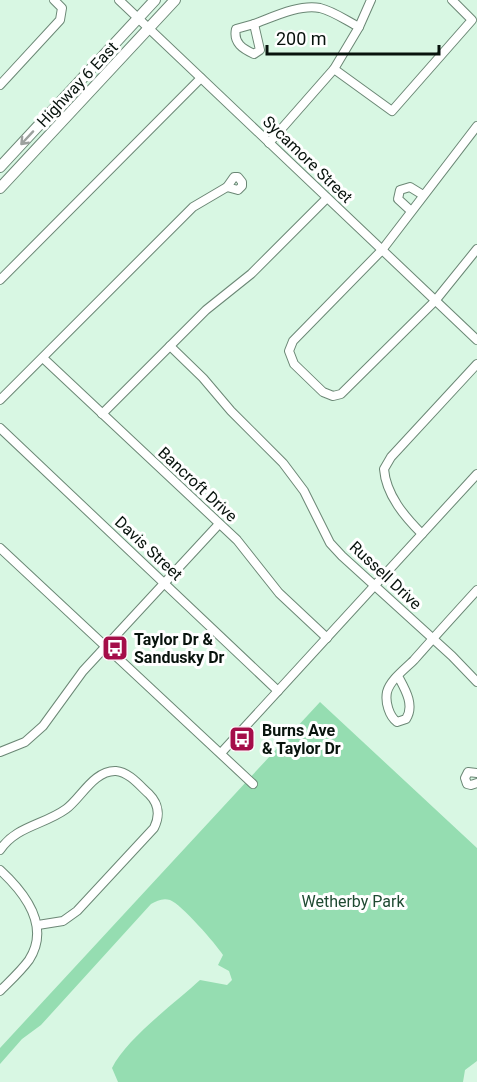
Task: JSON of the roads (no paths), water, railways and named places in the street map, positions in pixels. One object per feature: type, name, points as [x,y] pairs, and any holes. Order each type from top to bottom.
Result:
[{"type":"main road","name":"Highway 6 East","points":[[0,167],[155,0]]},
{"type":"main road","name":"Highway 6 East","points":[[0,188],[176,0]]},
{"type":"street","points":[[0,85],[62,17],[62,9],[54,0]]},
{"type":"street","name":"Sycamore Street","points":[[119,0],[477,340]]},
{"type":"street","points":[[269,143],[334,69],[359,27],[371,0]]},
{"type":"street","points":[[334,69],[392,111],[472,20],[452,0]]},
{"type":"street","points":[[254,24],[293,11],[312,8],[324,10],[359,27]]},
{"type":"street","points":[[0,280],[201,78]]},
{"type":"street","points":[[477,126],[382,250],[293,341],[290,346],[292,362],[323,392],[333,396],[345,392],[435,301],[477,249]]},
{"type":"street","points":[[0,400],[193,207],[227,187]]},
{"type":"street","points":[[411,211],[398,199],[400,190],[410,187],[423,195]]},
{"type":"street","points":[[102,414],[206,310],[251,274],[327,198]]},
{"type":"street","name":"Russell Drive","points":[[170,346],[283,464],[304,491],[330,543],[477,682]]},
{"type":"street","name":"Bancroft Drive","points":[[43,358],[242,545],[286,601],[327,638]]},
{"type":"street","points":[[422,534],[402,513],[385,478],[385,465],[477,364]]},
{"type":"street","name":"Davis Street","points":[[0,428],[278,691]]},
{"type":"street","points":[[221,753],[477,474]]},
{"type":"street","points":[[0,753],[24,742],[43,726],[72,684],[219,524]]},
{"type":"street","points":[[0,548],[253,784]]},
{"type":"street","points":[[398,676],[406,692],[410,710],[406,719],[397,722],[390,713],[387,694],[390,686],[398,676],[477,590]]},
{"type":"street","points":[[0,850],[13,835],[66,809],[99,777],[109,772],[121,772],[129,776],[156,803],[158,818],[154,828],[77,911],[63,921],[38,925]]},
{"type":"street","points":[[477,773],[468,772],[465,778],[467,784],[477,783]]},
{"type":"street","points":[[0,870],[31,906],[38,925],[36,942],[30,958],[0,991]]},
{"type":"place","name":"Taylor Dr & Sandusky Dr","points":[[115,648]]},
{"type":"place","name":"Burns Ave & Taylor Dr","points":[[242,739]]},
{"type":"park label","name":"Wetherby Park","points":[[353,901]]}]
